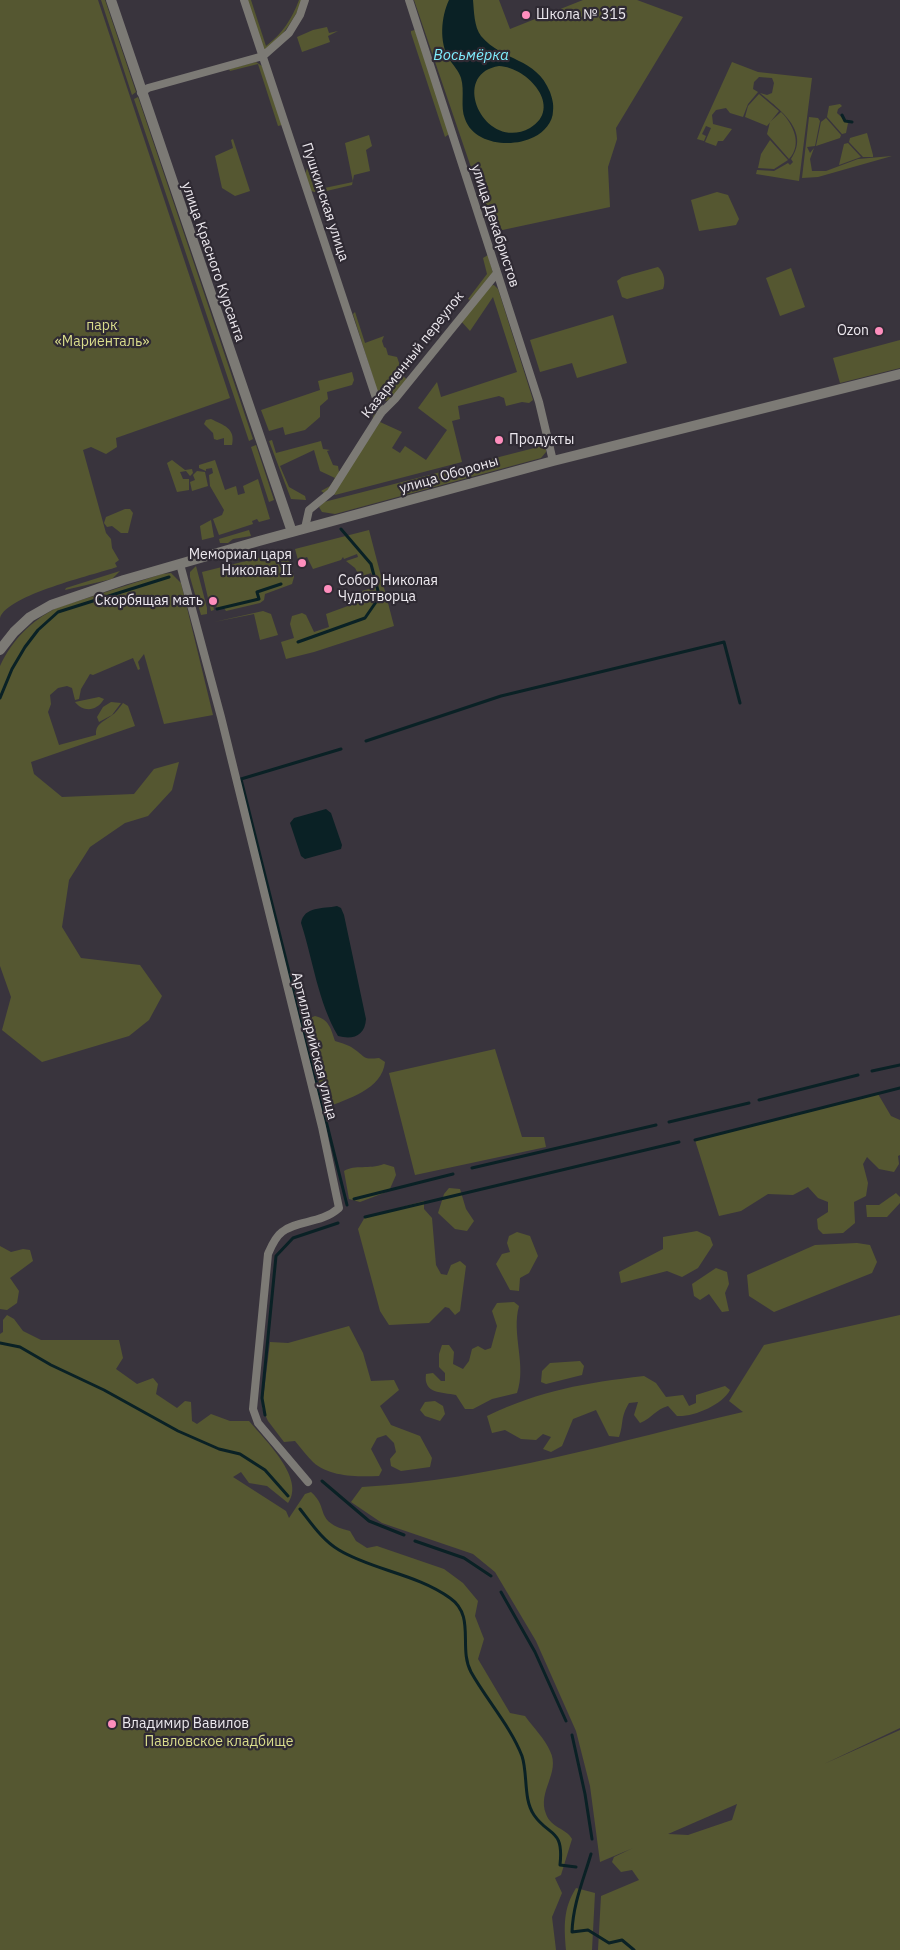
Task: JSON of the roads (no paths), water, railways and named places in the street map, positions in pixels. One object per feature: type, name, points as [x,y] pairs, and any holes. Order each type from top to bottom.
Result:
[{"type":"street","name":"улица Красного Курсанта","points":[[111,0],[141,93],[292,532]]},
{"type":"street","name":"Пушкинская улица","points":[[244,0],[381,413]]},
{"type":"street","points":[[141,93],[148,88],[263,56],[288,32],[300,15],[305,0]]},
{"type":"street","name":"улица Декабристов","points":[[409,0],[539,402],[553,461]]},
{"type":"street","name":"Казарменный переулок","points":[[305,528],[309,510],[331,492],[381,413],[395,399],[497,273]]},
{"type":"street","name":"улица Обороны","points":[[0,650],[14,632],[40,611],[66,599],[124,580],[305,528],[553,461],[900,374]]},
{"type":"street","name":"Артиллерийская улица","points":[[180,564],[221,717],[282,971],[318,1108],[339,1208],[329,1217],[283,1231],[273,1242],[268,1254],[253,1409],[258,1423],[308,1482]]},
{"type":"water","name":"Восьмёрка","points":[[449,0],[473,0],[476,24],[481,36],[499,51],[528,66],[544,81],[553,101],[553,115],[550,123],[541,132],[525,140],[505,143],[485,139],[470,128],[464,114],[461,78],[449,59],[442,37],[446,7]],"holes":[[[499,66],[521,73],[531,81],[543,100],[544,110],[540,120],[530,128],[514,133],[499,130],[487,121],[478,109],[475,96],[476,83],[484,72]]]},
{"type":"water","points":[[326,809],[331,813],[342,845],[341,849],[305,859],[301,856],[290,823],[294,818]]},
{"type":"water","points":[[337,906],[341,908],[344,915],[366,1019],[361,1033],[353,1037],[338,1036],[331,1023],[325,1009],[301,923],[310,911]]},
{"type":"waterway","points":[[842,115],[845,121],[852,122]]},
{"type":"waterway","points":[[298,642],[365,618],[376,602],[378,591],[371,564],[341,529]]},
{"type":"waterway","points":[[0,698],[12,669],[25,647],[38,630],[58,612],[169,577]]},
{"type":"waterway","points":[[217,609],[259,599],[257,592],[281,584]]},
{"type":"waterway","points":[[366,741],[501,696],[724,642],[740,703]]},
{"type":"waterway","points":[[341,749],[241,779],[347,1205]]},
{"type":"waterway","points":[[872,1071],[900,1065]]},
{"type":"waterway","points":[[759,1100],[858,1075]]},
{"type":"waterway","points":[[695,1140],[900,1088]]},
{"type":"waterway","points":[[669,1122],[749,1103]]},
{"type":"waterway","points":[[472,1168],[656,1125]]},
{"type":"waterway","points":[[365,1217],[679,1142]]},
{"type":"waterway","points":[[354,1199],[453,1174]]},
{"type":"waterway","points":[[265,1415],[262,1398],[276,1256],[293,1238],[338,1223]]},
{"type":"waterway","points":[[0,1343],[20,1347],[178,1431],[219,1449],[240,1454],[265,1470],[288,1496]]},
{"type":"waterway","points":[[322,1481],[369,1521],[404,1535]]},
{"type":"waterway","points":[[300,1509],[323,1537],[339,1550],[366,1563],[423,1583],[450,1598],[458,1605],[465,1623],[467,1663],[477,1682],[512,1734],[522,1756],[528,1802],[531,1809],[540,1822],[557,1839],[561,1853],[560,1865],[576,1867]]},
{"type":"waterway","points":[[415,1541],[464,1558],[491,1576]]},
{"type":"waterway","points":[[501,1592],[535,1652],[566,1721]]},
{"type":"waterway","points":[[572,1735],[585,1794],[592,1839]]},
{"type":"waterway","points":[[591,1854],[576,1902],[572,1932],[588,1930],[609,1943],[622,1940],[634,1950]]},
{"type":"place","name":"Школа № 315","points":[[526,15]]},
{"type":"place","name":"Ozon","points":[[879,331]]},
{"type":"place","name":"Продукты","points":[[499,440]]},
{"type":"place","name":"Мемориал царя Николая II","points":[[302,563]]},
{"type":"place","name":"Собор Николая Чудотворца","points":[[328,589]]},
{"type":"place","name":"Скорбящая мать","points":[[213,601]]},
{"type":"place","name":"Владимир Вавилов","points":[[112,1724]]},
{"type":"park label","name":"парк «Мариенталь»","points":[[102,334]]},
{"type":"park label","name":"Павловское кладбище","points":[[219,1742]]}]
